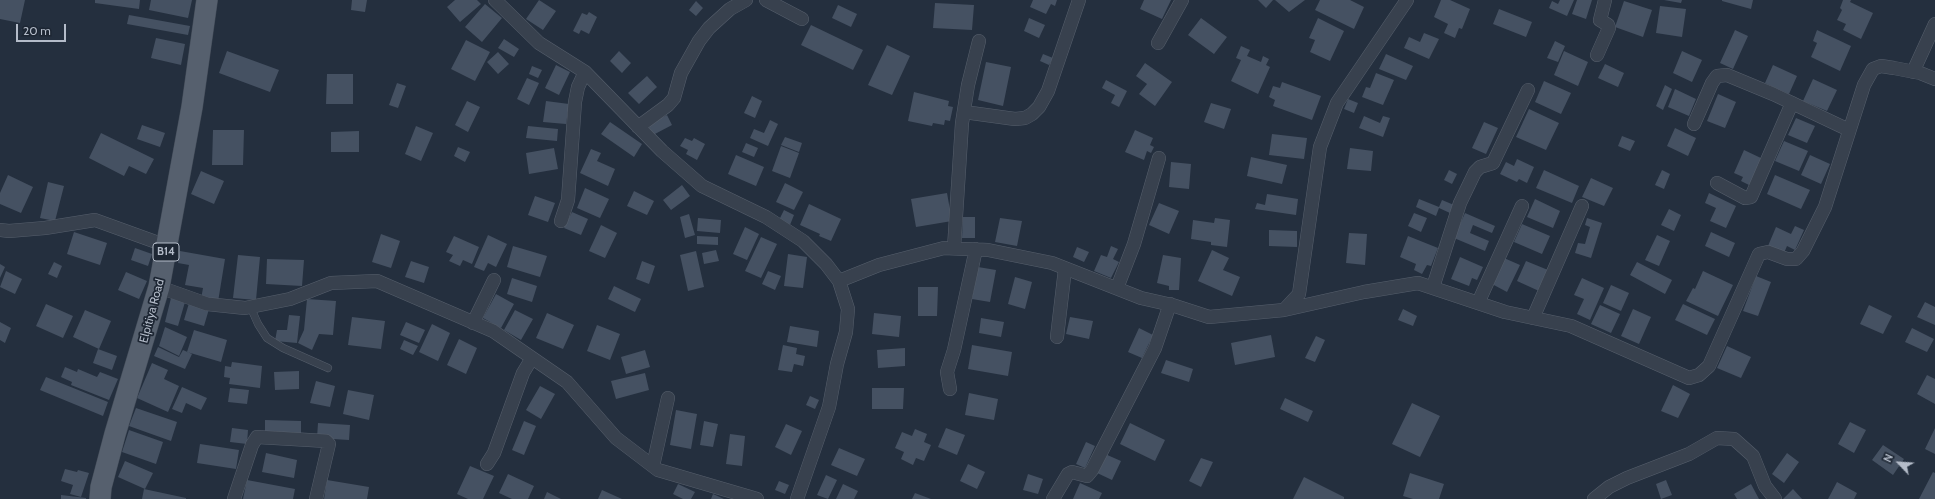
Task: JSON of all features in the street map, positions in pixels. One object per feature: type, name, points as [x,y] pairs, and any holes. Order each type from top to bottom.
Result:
[{"type":"main road","name":"Elpitiya Road","points":[[100,499],[101,487],[113,442],[159,287],[192,107],[207,0]]},
{"type":"street","points":[[494,0],[539,43],[585,72],[662,151],[702,186],[766,217],[803,241],[826,264],[839,281],[848,309],[846,332],[837,364],[828,407],[797,499]]},
{"type":"street","points":[[638,127],[668,105],[674,98],[681,73],[699,41],[710,28],[730,9],[746,0]]},
{"type":"street","points":[[766,0],[802,19]]},
{"type":"street","points":[[964,112],[1015,119],[1025,118],[1032,114],[1048,91],[1079,0]]},
{"type":"street","points":[[1158,43],[1182,0]]},
{"type":"street","points":[[1284,310],[1299,294],[1320,147],[1337,103],[1407,0]]},
{"type":"street","points":[[1597,55],[1609,28],[1600,20],[1605,0]]},
{"type":"street","points":[[1913,72],[1935,24]]},
{"type":"street","points":[[954,248],[964,112],[968,85],[979,41]]},
{"type":"street","points":[[839,281],[879,265],[944,248],[988,250],[1052,263],[1142,298],[1170,304],[1209,317],[1284,310],[1343,296],[1418,283],[1505,312],[1571,326],[1689,378],[1699,375],[1709,366],[1759,254],[1768,252],[1788,260],[1796,259],[1803,251],[1825,208],[1864,85],[1873,69],[1881,66],[1913,72],[1935,79]]},
{"type":"street","points":[[561,221],[568,200],[575,102],[578,87],[585,72]]},
{"type":"street","points":[[1694,124],[1712,83],[1717,76],[1726,75],[1743,81],[1849,130]]},
{"type":"street","points":[[1433,287],[1460,203],[1475,172],[1480,167],[1493,163],[1528,90]]},
{"type":"street","points":[[1717,183],[1745,198],[1751,197],[1792,103]]},
{"type":"street","points":[[1117,288],[1134,244],[1159,158]]},
{"type":"street","points":[[1478,303],[1522,206]]},
{"type":"street","points":[[1533,318],[1582,206]]},
{"type":"street","points":[[0,230],[9,231],[45,228],[95,220],[167,246]]},
{"type":"street","points":[[950,389],[947,372],[954,350],[976,249]]},
{"type":"street","points":[[1057,337],[1066,269]]},
{"type":"street","points":[[473,323],[494,280]]},
{"type":"street","points":[[159,287],[206,304],[244,308],[290,299],[331,283],[377,281],[493,331],[567,382],[616,438],[658,470],[757,499]]},
{"type":"street","points":[[1053,499],[1068,474],[1072,472],[1087,476],[1092,470],[1155,348],[1170,304]]},
{"type":"street","points":[[487,464],[494,454],[523,373],[532,358]]},
{"type":"street","points":[[653,466],[668,398]]},
{"type":"street","points":[[234,499],[252,445],[258,436],[326,441],[328,444],[316,499]]},
{"type":"street","points":[[1594,499],[1609,487],[1627,478],[1689,454],[1717,438],[1734,439],[1753,456],[1765,486],[1775,499]]},
{"type":"lane","points":[[250,306],[258,324],[267,338],[283,348],[328,368]]},
{"type":"building","points":[[0,0],[25,0],[20,23],[0,19]]},
{"type":"building","points":[[95,0],[140,0],[139,9],[95,3]]},
{"type":"building","points":[[151,0],[192,0],[188,18],[149,10]]},
{"type":"building","points":[[352,0],[367,0],[365,12],[351,10]]},
{"type":"building","points":[[455,0],[477,0],[481,4],[460,22],[447,7]]},
{"type":"building","points":[[539,0],[556,11],[543,30],[526,19]]},
{"type":"building","points":[[1033,0],[1057,0],[1055,6],[1051,4],[1046,14],[1030,7]]},
{"type":"building","points":[[1144,0],[1171,0],[1162,19],[1140,9]]},
{"type":"building","points":[[1258,0],[1273,0],[1266,8]]},
{"type":"building","points":[[1275,0],[1305,0],[1289,12]]},
{"type":"building","points":[[1320,0],[1350,0],[1364,7],[1354,29],[1315,10]]},
{"type":"building","points":[[1441,0],[1450,0],[1470,9],[1462,29],[1459,28],[1455,38],[1444,33],[1448,24],[1434,17]]},
{"type":"building","points":[[1560,0],[1574,0],[1567,16],[1549,8],[1552,1],[1558,4]]},
{"type":"building","points":[[1577,0],[1592,0],[1586,19],[1572,14]]},
{"type":"building","points":[[1664,0],[1682,0],[1681,3]]},
{"type":"building","points":[[1722,0],[1753,0],[1751,9]]},
{"type":"building","points":[[1843,0],[1851,0],[1850,2],[1873,13],[1861,39],[1843,30],[1846,24],[1837,20],[1842,10],[1840,8]]},
{"type":"building","points":[[696,1],[703,8],[696,16],[689,10]]},
{"type":"building","points":[[1624,1],[1652,10],[1643,37],[1615,27]]},
{"type":"building","points":[[935,3],[974,5],[972,30],[933,28]]},
{"type":"building","points":[[485,4],[502,18],[482,42],[465,27]]},
{"type":"building","points":[[838,5],[857,14],[851,27],[832,18]]},
{"type":"building","points":[[1660,6],[1686,9],[1682,37],[1656,33]]},
{"type":"building","points":[[1499,9],[1532,22],[1526,37],[1493,24]]},
{"type":"building","points":[[589,12],[597,17],[589,34],[581,30],[579,34],[573,31],[582,13],[587,15]]},
{"type":"building","points":[[129,15],[190,26],[188,35],[127,24]]},
{"type":"building","points":[[1029,18],[1045,25],[1039,38],[1024,31]]},
{"type":"building","points":[[1201,18],[1227,37],[1214,54],[1188,35]]},
{"type":"building","points":[[1318,18],[1344,31],[1330,61],[1310,52],[1315,40],[1309,38]]},
{"type":"building","points":[[811,25],[863,50],[853,70],[801,45]]},
{"type":"building","points":[[1735,30],[1748,36],[1733,69],[1720,63]]},
{"type":"building","points":[[1817,30],[1851,46],[1840,71],[1811,57],[1817,43],[1813,41]]},
{"type":"building","points":[[1424,33],[1439,39],[1429,59],[1404,48],[1409,37],[1420,42]]},
{"type":"building","points":[[156,38],[185,44],[181,65],[151,58]]},
{"type":"building","points":[[504,39],[519,49],[514,57],[498,48]]},
{"type":"building","points":[[466,40],[490,52],[475,81],[451,69]]},
{"type":"building","points":[[1555,41],[1565,46],[1558,62],[1547,58]]},
{"type":"building","points":[[887,45],[910,56],[892,95],[868,85]]},
{"type":"building","points":[[1241,46],[1250,50],[1247,56],[1261,62],[1263,56],[1269,59],[1266,65],[1270,67],[1258,94],[1231,81],[1241,60],[1236,58]]},
{"type":"building","points":[[227,51],[279,70],[270,92],[219,73]]},
{"type":"building","points":[[619,51],[631,63],[622,73],[610,61]]},
{"type":"building","points":[[1564,51],[1588,62],[1578,86],[1554,75]]},
{"type":"building","points":[[1682,51],[1702,60],[1692,82],[1673,73]]},
{"type":"building","points":[[498,52],[509,64],[498,74],[487,62]]},
{"type":"building","points":[[1043,54],[1053,58],[1049,65],[1040,61]]},
{"type":"building","points":[[1386,54],[1413,66],[1406,80],[1379,69]]},
{"type":"building","points":[[986,62],[1011,67],[1003,106],[978,100]]},
{"type":"building","points":[[1145,63],[1172,82],[1155,106],[1139,94],[1147,84],[1136,76]]},
{"type":"building","points":[[1605,64],[1624,73],[1618,87],[1598,78]]},
{"type":"building","points":[[556,65],[570,72],[559,95],[545,88]]},
{"type":"building","points":[[1773,65],[1797,76],[1789,94],[1765,83]]},
{"type":"building","points":[[532,66],[542,70],[538,78],[529,74]]},
{"type":"building","points":[[1376,73],[1394,80],[1383,105],[1362,97],[1366,87],[1370,88]]},
{"type":"building","points":[[327,74],[353,74],[353,104],[326,104]]},
{"type":"building","points":[[647,76],[657,87],[639,104],[628,93]]},
{"type":"building","points":[[527,78],[539,83],[529,105],[517,99]]},
{"type":"building","points":[[1813,79],[1837,90],[1827,111],[1803,101]]},
{"type":"building","points":[[1106,80],[1127,91],[1119,107],[1111,103],[1115,95],[1102,88]]},
{"type":"building","points":[[1544,81],[1571,93],[1561,114],[1535,102]]},
{"type":"building","points":[[1282,82],[1321,96],[1312,120],[1273,106],[1275,100],[1269,97],[1273,86],[1280,88]]},
{"type":"building","points":[[397,83],[406,86],[398,108],[389,105]]},
{"type":"building","points":[[1665,85],[1672,89],[1663,110],[1656,106]]},
{"type":"building","points":[[1675,89],[1696,99],[1689,116],[1668,107]]},
{"type":"building","points":[[914,92],[949,101],[948,106],[953,107],[950,121],[945,120],[944,125],[933,123],[932,126],[908,121]]},
{"type":"building","points":[[1718,94],[1736,102],[1725,128],[1707,121]]},
{"type":"building","points":[[752,96],[762,101],[755,118],[744,113]]},
{"type":"building","points":[[1348,99],[1358,103],[1354,113],[1344,109]]},
{"type":"building","points":[[467,101],[480,107],[468,132],[455,125]]},
{"type":"building","points":[[546,101],[569,104],[566,124],[543,122]]},
{"type":"building","points":[[1211,103],[1231,109],[1224,129],[1204,122]]},
{"type":"building","points":[[1529,109],[1559,123],[1546,150],[1516,137]]},
{"type":"building","points":[[667,115],[672,125],[653,135],[648,125]]},
{"type":"building","points":[[1364,116],[1380,123],[1383,116],[1390,118],[1383,137],[1359,128]]},
{"type":"building","points":[[1796,118],[1815,126],[1807,143],[1788,135]]},
{"type":"building","points":[[770,120],[778,124],[768,146],[750,138],[754,129],[764,133]]},
{"type":"building","points":[[610,122],[642,144],[634,157],[601,134]]},
{"type":"building","points":[[1484,122],[1498,128],[1486,154],[1472,148]]},
{"type":"building","points":[[142,125],[165,133],[160,147],[137,139]]},
{"type":"building","points":[[416,126],[433,133],[421,161],[405,154]]},
{"type":"building","points":[[528,126],[558,129],[557,141],[526,138]]},
{"type":"building","points":[[1675,128],[1696,138],[1688,156],[1667,146]]},
{"type":"building","points":[[213,130],[244,130],[243,165],[212,165]]},
{"type":"building","points":[[1135,130],[1153,138],[1150,145],[1154,147],[1151,153],[1147,151],[1144,160],[1125,152]]},
{"type":"building","points":[[359,131],[359,152],[331,152],[331,132]]},
{"type":"building","points":[[101,133],[154,159],[146,174],[129,166],[124,176],[89,158]]},
{"type":"building","points":[[1272,134],[1307,138],[1304,159],[1269,155]]},
{"type":"building","points":[[1622,136],[1635,141],[1630,151],[1618,146]]},
{"type":"building","points":[[785,137],[802,143],[799,152],[781,145]]},
{"type":"building","points":[[685,138],[692,141],[694,138],[705,144],[697,160],[686,154],[688,150],[680,146]]},
{"type":"building","points":[[1784,141],[1808,151],[1799,171],[1775,161]]},
{"type":"building","points":[[746,143],[758,148],[754,157],[742,152]]},
{"type":"building","points":[[781,146],[799,153],[790,178],[772,171]]},
{"type":"building","points":[[458,147],[470,152],[465,162],[454,156]]},
{"type":"building","points":[[554,148],[558,169],[529,174],[526,153]]},
{"type":"building","points":[[1350,148],[1373,151],[1371,171],[1347,169]]},
{"type":"building","points":[[591,149],[601,153],[597,161],[615,169],[608,186],[580,173]]},
{"type":"building","points":[[1744,150],[1763,159],[1751,186],[1741,181],[1743,177],[1734,173]]},
{"type":"building","points":[[736,155],[764,167],[756,186],[728,174]]},
{"type":"building","points":[[1810,155],[1830,164],[1821,184],[1801,175]]},
{"type":"building","points":[[1251,157],[1287,165],[1282,184],[1247,176]]},
{"type":"building","points":[[1517,159],[1534,167],[1527,183],[1519,179],[1517,182],[1500,174],[1506,162],[1514,166]]},
{"type":"building","points":[[1171,162],[1191,164],[1189,189],[1169,187]]},
{"type":"building","points":[[1449,170],[1457,174],[1452,184],[1444,180]]},
{"type":"building","points":[[1544,170],[1579,186],[1572,203],[1536,188]]},
{"type":"building","points":[[1662,170],[1670,174],[1664,189],[1655,185]]},
{"type":"building","points":[[201,171],[224,181],[214,204],[191,194]]},
{"type":"building","points":[[8,175],[33,187],[21,213],[0,204],[0,193]]},
{"type":"building","points":[[1775,175],[1810,190],[1801,209],[1767,194]]},
{"type":"building","points":[[1591,178],[1613,188],[1604,206],[1582,197]]},
{"type":"building","points":[[48,182],[64,186],[55,221],[40,218]]},
{"type":"building","points":[[785,183],[803,192],[794,210],[776,202]]},
{"type":"building","points":[[682,185],[690,196],[671,210],[663,200]]},
{"type":"building","points":[[585,188],[609,199],[600,218],[577,208]]},
{"type":"building","points":[[634,191],[654,201],[647,215],[627,206]]},
{"type":"building","points":[[947,193],[952,221],[916,227],[911,199]]},
{"type":"building","points":[[1709,193],[1736,206],[1726,228],[1710,221],[1716,208],[1705,203]]},
{"type":"building","points":[[1267,194],[1298,199],[1296,215],[1255,209],[1257,203],[1265,205]]},
{"type":"building","points":[[535,196],[555,203],[548,222],[528,215]]},
{"type":"building","points":[[1419,199],[1439,207],[1442,200],[1454,205],[1450,213],[1439,208],[1436,216],[1416,207]]},
{"type":"building","points":[[1535,199],[1560,211],[1553,228],[1527,217]]},
{"type":"building","points":[[1159,203],[1179,211],[1169,234],[1149,225]]},
{"type":"building","points":[[809,204],[841,219],[831,241],[800,225]]},
{"type":"building","points":[[1669,209],[1681,215],[1674,231],[1661,225]]},
{"type":"building","points":[[784,210],[794,215],[790,225],[779,220]]},
{"type":"building","points":[[572,212],[588,219],[581,235],[564,228]]},
{"type":"building","points":[[1414,213],[1427,218],[1421,232],[1408,226]]},
{"type":"building","points":[[1465,213],[1495,226],[1492,233],[1473,225],[1470,233],[1489,241],[1485,251],[1454,238]]},
{"type":"building","points":[[689,214],[695,235],[685,238],[680,217]]},
{"type":"building","points":[[963,217],[975,217],[975,238],[962,238]]},
{"type":"building","points":[[698,218],[721,220],[720,233],[697,231]]},
{"type":"building","points":[[1000,218],[1022,221],[1017,246],[995,242]]},
{"type":"building","points":[[1215,218],[1230,220],[1227,247],[1211,245],[1211,242],[1191,239],[1193,220],[1214,223]]},
{"type":"building","points":[[1587,218],[1602,223],[1591,258],[1575,253],[1578,243],[1585,244],[1590,227],[1585,225]]},
{"type":"building","points":[[1522,224],[1550,236],[1542,254],[1514,242]]},
{"type":"building","points":[[601,225],[617,233],[605,258],[589,251]]},
{"type":"building","points":[[1795,226],[1804,230],[1795,250],[1787,246],[1784,253],[1768,246],[1776,227],[1791,234]]},
{"type":"building","points":[[745,227],[759,234],[747,260],[733,254]]},
{"type":"building","points":[[1269,230],[1297,231],[1297,247],[1269,246]]},
{"type":"building","points":[[74,232],[107,243],[100,265],[67,254]]},
{"type":"building","points":[[1711,232],[1735,243],[1729,257],[1705,246]]},
{"type":"building","points":[[1349,233],[1367,234],[1365,265],[1346,263]]},
{"type":"building","points":[[381,234],[400,241],[391,268],[372,262]]},
{"type":"building","points":[[488,235],[507,244],[496,267],[488,263],[484,271],[474,267]]},
{"type":"building","points":[[1657,235],[1670,241],[1659,266],[1645,260]]},
{"type":"building","points":[[454,236],[479,247],[472,264],[463,260],[460,266],[449,261],[453,255],[446,252]]},
{"type":"building","points":[[697,236],[718,237],[718,245],[697,244]]},
{"type":"building","points":[[1408,236],[1438,248],[1431,266],[1427,265],[1422,274],[1414,270],[1416,264],[1400,257]]},
{"type":"building","points":[[761,237],[777,244],[761,278],[745,271]]},
{"type":"building","points":[[513,246],[547,256],[540,277],[507,267]]},
{"type":"building","points":[[1111,246],[1118,249],[1113,259],[1119,262],[1111,278],[1094,271],[1101,255],[1107,257]]},
{"type":"building","points":[[1077,247],[1089,252],[1084,262],[1073,257]]},
{"type":"building","points":[[135,248],[152,254],[148,266],[131,260]]},
{"type":"building","points":[[716,250],[719,261],[704,264],[702,253]]},
{"type":"building","points":[[1212,250],[1229,258],[1223,270],[1240,277],[1232,296],[1198,281]]},
{"type":"building","points":[[180,251],[225,259],[218,302],[201,299],[203,288],[185,285],[189,265],[178,263]]},
{"type":"building","points":[[696,251],[704,287],[688,291],[680,255]]},
{"type":"building","points":[[788,254],[807,257],[803,288],[784,286]]},
{"type":"building","points":[[238,255],[260,257],[256,300],[233,298]]},
{"type":"building","points":[[1163,255],[1181,258],[1179,290],[1169,290],[1169,286],[1157,283]]},
{"type":"building","points":[[1460,257],[1483,267],[1477,280],[1472,278],[1469,286],[1451,279]]},
{"type":"building","points":[[1504,258],[1520,265],[1507,292],[1492,284]]},
{"type":"building","points":[[267,259],[304,260],[302,286],[266,284]]},
{"type":"building","points":[[411,261],[429,267],[424,283],[405,277]]},
{"type":"building","points":[[642,261],[655,266],[649,284],[636,279]]},
{"type":"building","points":[[1526,261],[1548,270],[1539,291],[1517,281]]},
{"type":"building","points":[[54,262],[62,266],[57,278],[48,274]]},
{"type":"building","points":[[1637,262],[1672,280],[1665,294],[1630,275]]},
{"type":"building","points":[[0,264],[5,267],[0,278]]},
{"type":"building","points":[[978,267],[996,270],[990,302],[972,299]]},
{"type":"building","points":[[6,271],[22,279],[15,294],[0,287]]},
{"type":"building","points":[[768,271],[781,276],[775,290],[762,284]]},
{"type":"building","points":[[1703,271],[1733,285],[1718,316],[1686,301],[1693,288],[1695,289]]},
{"type":"building","points":[[126,272],[147,281],[139,299],[118,290]]},
{"type":"building","points":[[1756,276],[1771,282],[1758,316],[1743,311]]},
{"type":"building","points":[[1015,277],[1032,282],[1025,309],[1008,304]]},
{"type":"building","points":[[512,278],[537,286],[532,302],[507,294]]},
{"type":"building","points":[[1582,278],[1604,288],[1590,320],[1577,314],[1584,299],[1574,295]]},
{"type":"building","points":[[1611,285],[1629,293],[1621,311],[1603,303]]},
{"type":"building","points":[[614,286],[641,299],[635,312],[608,299]]},
{"type":"building","points":[[918,287],[938,287],[937,316],[918,316]]},
{"type":"building","points":[[496,294],[514,304],[501,328],[483,318]]},
{"type":"building","points":[[171,298],[185,302],[178,326],[165,322]]},
{"type":"building","points":[[307,299],[336,301],[333,335],[319,334],[312,350],[298,343],[304,330]]},
{"type":"building","points":[[1925,302],[1935,307],[1935,325],[1917,317]]},
{"type":"building","points":[[189,303],[209,309],[204,326],[184,320]]},
{"type":"building","points":[[46,304],[73,316],[63,338],[36,326]]},
{"type":"building","points":[[1683,304],[1715,319],[1707,335],[1675,320]]},
{"type":"building","points":[[1600,305],[1620,314],[1611,333],[1591,324]]},
{"type":"building","points":[[1869,305],[1892,316],[1883,334],[1860,324]]},
{"type":"building","points":[[1403,309],[1417,316],[1413,326],[1398,320]]},
{"type":"building","points":[[1633,309],[1651,317],[1639,344],[1621,336]]},
{"type":"building","points":[[85,310],[111,321],[99,349],[73,337]]},
{"type":"building","points":[[515,310],[533,319],[521,340],[504,330]]},
{"type":"building","points":[[547,313],[574,325],[563,349],[536,338]]},
{"type":"building","points":[[874,313],[901,316],[899,337],[872,334]]},
{"type":"building","points":[[289,315],[300,316],[297,343],[275,341],[277,330],[287,330]]},
{"type":"building","points":[[352,317],[385,321],[381,349],[348,345]]},
{"type":"building","points":[[1070,317],[1093,321],[1089,339],[1066,334]]},
{"type":"building","points":[[981,318],[1004,322],[1001,337],[979,333]]},
{"type":"building","points":[[0,322],[11,328],[5,343],[0,340]]},
{"type":"building","points":[[406,322],[425,330],[419,343],[400,335]]},
{"type":"building","points":[[432,324],[450,333],[438,361],[419,352]]},
{"type":"building","points":[[597,325],[620,334],[610,360],[587,351]]},
{"type":"building","points":[[790,326],[819,331],[817,347],[787,342]]},
{"type":"building","points":[[165,327],[187,337],[179,356],[159,346]]},
{"type":"building","points":[[1139,328],[1153,335],[1142,358],[1128,352]]},
{"type":"building","points":[[1912,328],[1934,339],[1927,352],[1905,342]]},
{"type":"building","points":[[194,330],[227,340],[221,362],[187,352]]},
{"type":"building","points":[[1271,335],[1275,357],[1235,365],[1231,343]]},
{"type":"building","points":[[1316,336],[1325,340],[1315,362],[1305,358]]},
{"type":"building","points":[[459,339],[477,348],[466,374],[447,365]]},
{"type":"building","points":[[404,340],[418,346],[413,355],[400,349]]},
{"type":"building","points":[[783,345],[797,348],[796,354],[805,356],[803,366],[794,364],[792,372],[778,370]]},
{"type":"building","points":[[972,345],[1012,352],[1008,376],[968,369]]},
{"type":"building","points":[[1727,346],[1751,357],[1741,378],[1717,368]]},
{"type":"building","points":[[158,347],[179,357],[183,350],[192,354],[185,369],[154,356]]},
{"type":"building","points":[[905,348],[905,366],[878,368],[877,350]]},
{"type":"building","points":[[98,349],[117,356],[112,370],[93,363]]},
{"type":"building","points":[[645,350],[650,367],[626,374],[621,357]]},
{"type":"building","points":[[1166,360],[1193,369],[1189,382],[1161,373]]},
{"type":"building","points":[[232,362],[262,366],[260,388],[229,384],[230,378],[224,377],[225,366],[231,367]]},
{"type":"building","points":[[152,363],[168,370],[164,379],[179,386],[168,412],[137,398]]},
{"type":"building","points":[[65,367],[77,372],[78,369],[97,377],[100,372],[118,379],[109,400],[71,385],[72,382],[61,377]]},
{"type":"building","points":[[299,371],[299,389],[275,390],[274,372]]},
{"type":"building","points":[[645,373],[649,390],[616,399],[611,381]]},
{"type":"building","points":[[1927,375],[1935,379],[1935,404],[1917,394]]},
{"type":"building","points":[[46,377],[108,402],[103,416],[40,390]]},
{"type":"building","points":[[316,381],[335,386],[330,407],[310,403]]},
{"type":"building","points":[[1673,385],[1690,394],[1678,418],[1661,411]]},
{"type":"building","points":[[540,386],[555,394],[541,419],[526,410]]},
{"type":"building","points":[[182,387],[207,398],[201,410],[186,403],[182,413],[172,409]]},
{"type":"building","points":[[230,388],[249,390],[247,404],[228,402]]},
{"type":"building","points":[[872,388],[904,388],[903,409],[872,409]]},
{"type":"building","points":[[348,390],[374,395],[369,420],[343,414]]},
{"type":"building","points":[[969,393],[998,399],[994,420],[965,415]]},
{"type":"building","points":[[810,396],[819,400],[815,409],[806,405]]},
{"type":"building","points":[[1285,398],[1313,411],[1308,422],[1280,409]]},
{"type":"building","points":[[1412,403],[1440,416],[1420,457],[1392,444]]},
{"type":"building","points":[[136,408],[177,422],[171,441],[129,426]]},
{"type":"building","points":[[676,410],[697,414],[691,449],[670,445]]},
{"type":"building","points":[[265,420],[301,421],[301,437],[265,436]]},
{"type":"building","points":[[524,421],[536,426],[524,455],[512,450]]},
{"type":"building","points":[[704,421],[718,424],[713,447],[700,445]]},
{"type":"building","points":[[1850,422],[1866,430],[1854,453],[1838,444]]},
{"type":"building","points":[[318,423],[350,425],[349,440],[317,438]]},
{"type":"building","points":[[1130,423],[1165,440],[1155,461],[1120,444]]},
{"type":"building","points":[[786,424],[802,431],[791,455],[775,447]]},
{"type":"building","points":[[232,428],[248,430],[247,444],[230,442]]},
{"type":"building","points":[[946,428],[965,435],[957,455],[938,447]]},
{"type":"building","points":[[1935,428],[1935,454],[1925,449]]},
{"type":"building","points":[[915,429],[927,434],[924,442],[931,445],[924,461],[916,458],[913,465],[901,459],[904,452],[895,448],[902,432],[912,436]]},
{"type":"building","points":[[129,430],[163,442],[156,464],[122,452]]},
{"type":"building","points":[[730,434],[745,436],[742,466],[726,464]]},
{"type":"building","points":[[1086,442],[1095,446],[1085,468],[1076,464]]},
{"type":"building","points":[[200,444],[239,450],[236,469],[197,463]]},
{"type":"building","points":[[1883,445],[1904,459],[1893,475],[1872,460]]},
{"type":"building","points":[[839,448],[865,459],[857,476],[831,465]]},
{"type":"building","points":[[266,453],[297,460],[294,478],[262,472]]},
{"type":"building","points":[[1787,453],[1799,462],[1784,483],[1772,474]]},
{"type":"building","points":[[1105,454],[1121,461],[1112,480],[1095,472]]},
{"type":"building","points":[[1201,458],[1213,462],[1201,487],[1189,481]]},
{"type":"building","points":[[125,461],[153,473],[145,489],[118,477]]},
{"type":"building","points":[[968,464],[985,472],[977,489],[960,481]]},
{"type":"building","points":[[470,466],[494,476],[483,499],[468,499],[457,494]]},
{"type":"building","points":[[65,469],[89,473],[81,497],[70,494],[73,485],[61,481]]},
{"type":"building","points":[[1933,472],[1935,473],[1935,499],[1919,499]]},
{"type":"building","points":[[1410,473],[1444,484],[1439,499],[1413,499],[1403,496]]},
{"type":"building","points":[[508,474],[534,486],[528,499],[512,499],[499,493]]},
{"type":"building","points":[[1028,474],[1043,479],[1038,494],[1023,490]]},
{"type":"building","points":[[826,475],[837,480],[828,499],[817,495]]},
{"type":"building","points":[[1304,477],[1344,497],[1344,499],[1293,499]]},
{"type":"building","points":[[247,480],[295,489],[293,499],[243,499]]},
{"type":"building","points":[[327,480],[369,487],[367,499],[324,499]]},
{"type":"building","points":[[1666,480],[1672,495],[1661,499],[1656,484]]},
{"type":"building","points":[[779,481],[789,485],[785,494],[775,490]]},
{"type":"building","points":[[1837,482],[1857,493],[1854,499],[1828,499]]},
{"type":"building","points":[[1080,483],[1102,493],[1099,499],[1073,499]]},
{"type":"building","points":[[678,484],[695,492],[691,499],[683,499],[673,494]]},
{"type":"building","points":[[843,484],[858,491],[854,499],[836,499]]},
{"type":"building","points":[[1751,484],[1759,499],[1737,499],[1734,494]]},
{"type":"building","points":[[144,489],[186,498],[186,499],[142,499]]},
{"type":"building","points":[[1793,489],[1802,499],[1783,499]]},
{"type":"building","points":[[602,490],[622,499],[598,499]]},
{"type":"building","points":[[547,492],[561,499],[544,499]]},
{"type":"building","points":[[915,493],[931,499],[912,499]]},
{"type":"building","points":[[713,494],[724,499],[711,499]]},
{"type":"building","points":[[61,495],[86,498],[86,499],[61,499]]}]
